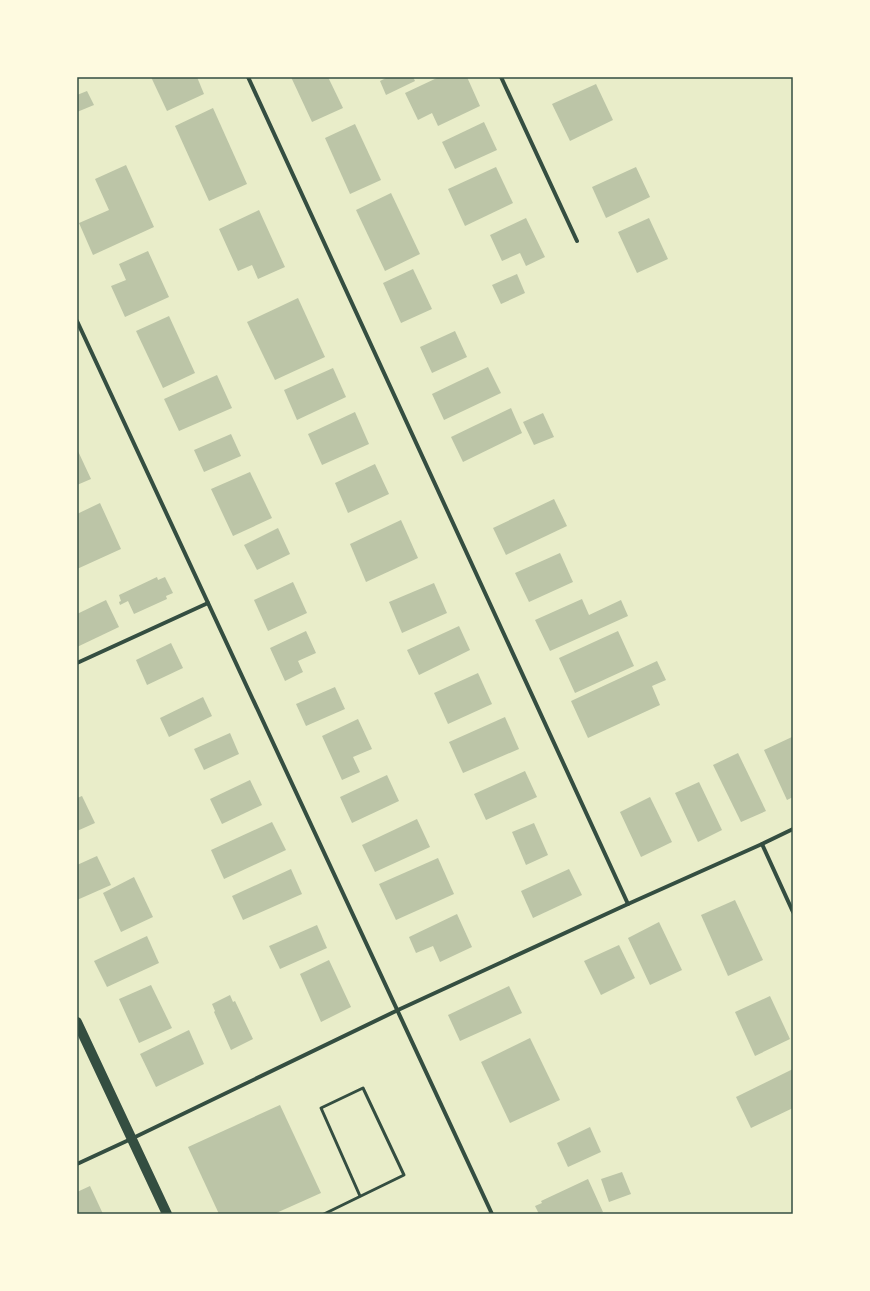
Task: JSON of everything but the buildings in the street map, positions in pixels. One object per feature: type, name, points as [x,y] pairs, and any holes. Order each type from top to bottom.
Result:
[{"type":"main road","points":[[77,1022],[166,1214]]},
{"type":"street","points":[[248,77],[628,904]]},
{"type":"street","points":[[501,77],[577,241]]},
{"type":"street","points":[[77,321],[492,1214]]},
{"type":"street","points":[[77,663],[208,603]]},
{"type":"street","points":[[77,1164],[398,1010],[793,829]]},
{"type":"street","points":[[762,844],[793,912]]},
{"type":"lane","points":[[324,1214],[404,1175],[363,1088],[321,1108],[360,1196]]}]
